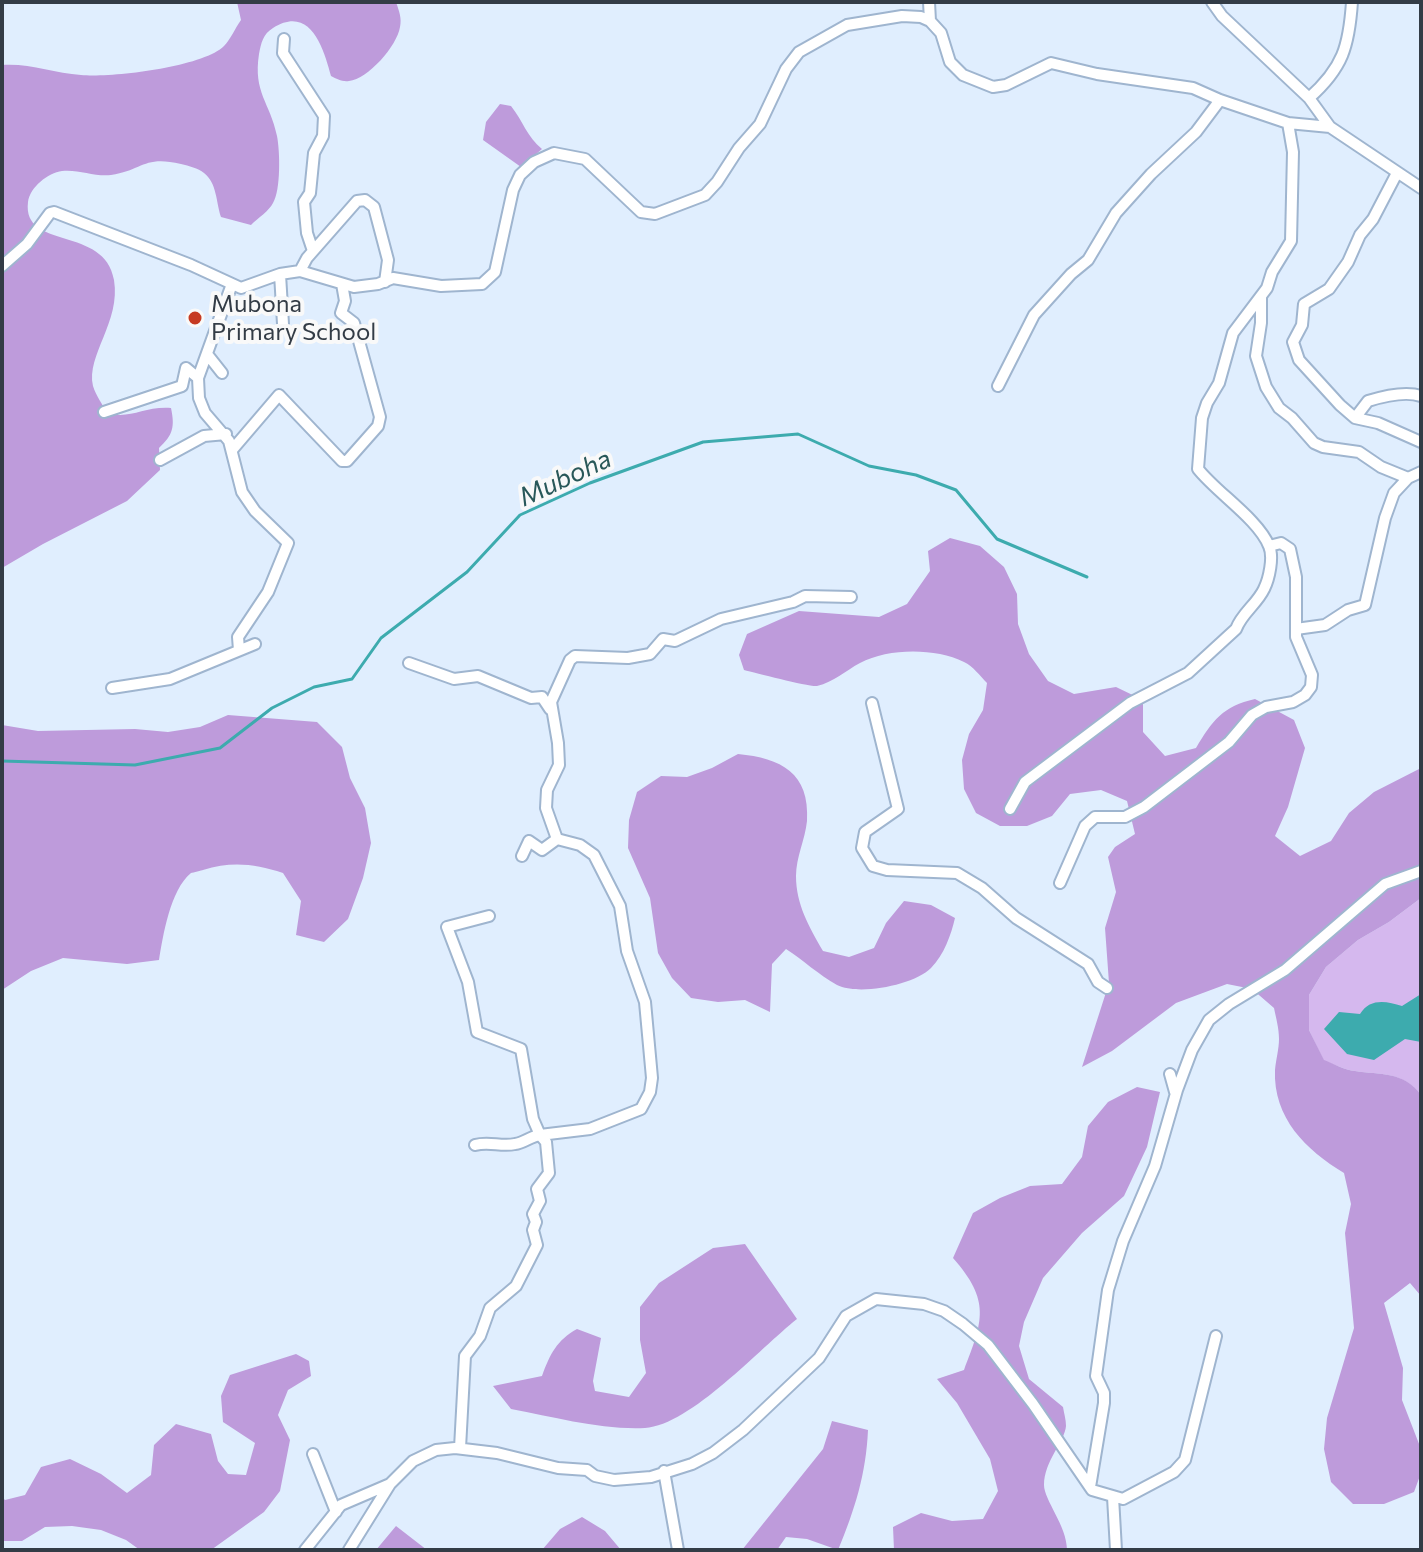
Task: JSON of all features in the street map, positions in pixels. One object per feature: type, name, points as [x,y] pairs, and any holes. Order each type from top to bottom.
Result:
[{"type":"street","points":[[929,2],[930,21]]},
{"type":"street","points":[[1212,2],[1222,16],[1309,98],[1330,127],[1421,188]]},
{"type":"street","points":[[1309,98],[1325,84],[1341,61],[1347,46],[1352,2]]},
{"type":"street","points":[[2,266],[27,244],[50,213],[54,212],[245,287],[280,274],[300,271],[357,287],[393,278],[441,286],[482,284],[491,278],[501,248],[509,203],[517,183],[534,162],[554,153],[585,159],[641,212],[655,214],[705,195],[760,124],[786,69],[799,52],[847,25],[902,16],[930,21],[941,33],[950,62],[963,75],[993,87],[1006,85],[1051,63],[1097,74],[1193,88],[1288,123],[1330,127]]},
{"type":"street","points":[[284,39],[283,53],[324,116],[323,136],[314,153],[310,193],[304,202],[307,233],[313,251]]},
{"type":"street","points":[[998,386],[1034,315],[1088,260],[1116,213],[1151,174],[1196,132],[1220,100]]},
{"type":"street","points":[[1010,809],[1025,782],[1130,703],[1188,673],[1236,629],[1239,620],[1254,605],[1265,587],[1269,574],[1269,546],[1254,524],[1198,469],[1200,429],[1207,403],[1219,383],[1236,326],[1267,288],[1272,272],[1291,241],[1293,152],[1288,123]]},
{"type":"street","points":[[1397,173],[1373,219],[1360,235],[1348,262],[1329,289],[1304,304],[1302,325],[1293,342],[1299,360],[1355,418],[1378,423],[1421,442]]},
{"type":"street","points":[[300,271],[313,251],[357,201],[368,201],[374,207],[388,260],[385,282]]},
{"type":"street","points":[[280,274],[283,324]]},
{"type":"street","points":[[232,284],[198,378],[199,398],[205,413],[226,434],[242,492],[255,511],[288,543],[268,592],[238,637],[239,650]]},
{"type":"street","points":[[232,450],[279,395],[342,461],[347,461],[378,426],[380,417],[354,323],[341,313],[345,301],[342,284]]},
{"type":"street","points":[[1261,296],[1256,356],[1266,387],[1279,408],[1314,443],[1359,452],[1381,467],[1408,478]]},
{"type":"street","points":[[207,354],[222,373]]},
{"type":"street","points":[[104,412],[182,386],[186,368],[198,378]]},
{"type":"street","points":[[1355,418],[1368,401],[1397,395],[1421,396]]},
{"type":"street","points":[[160,460],[204,436],[226,434]]},
{"type":"street","points":[[1296,629],[1325,625],[1348,610],[1365,605],[1391,502],[1399,485],[1421,472]]},
{"type":"street","points":[[1060,883],[1085,826],[1095,817],[1125,817],[1144,807],[1229,742],[1252,715],[1266,707],[1293,702],[1311,687],[1312,675],[1298,644],[1296,577],[1290,549],[1281,543],[1269,546]]},
{"type":"street","points":[[557,839],[546,808],[547,790],[559,765],[551,702],[570,660],[575,656],[628,658],[650,654],[663,639],[675,641],[721,619],[793,602],[805,596],[851,597]]},
{"type":"street","points":[[112,688],[170,679],[255,644]]},
{"type":"street","points":[[409,663],[454,679],[478,676],[531,698],[542,697],[555,718]]},
{"type":"street","points":[[872,703],[898,809],[865,832],[862,848],[873,866],[887,870],[957,873],[982,888],[1016,918],[1088,964],[1098,982],[1107,988]]},
{"type":"street","points":[[522,856],[529,841],[542,850],[557,839]]},
{"type":"street","points":[[475,1145],[484,1142],[515,1144],[540,1135],[590,1129],[641,1109],[650,1092],[652,1078],[645,1002],[627,951],[620,906],[594,855],[580,845],[557,839]]},
{"type":"street","points":[[1090,1487],[1104,1403],[1104,1393],[1096,1376],[1104,1307],[1123,1241],[1155,1166],[1192,1050],[1209,1020],[1229,1004],[1285,970],[1385,884],[1421,871]]},
{"type":"street","points":[[460,1448],[465,1356],[480,1336],[490,1308],[516,1286],[537,1245],[533,1214],[540,1201],[537,1189],[549,1173],[546,1142],[533,1119],[521,1049],[477,1032],[468,982],[447,927],[489,916]]},
{"type":"street","points":[[1170,1074],[1176,1094]]},
{"type":"street","points":[[349,1550],[390,1484],[423,1454],[446,1448],[497,1453],[558,1468],[587,1470],[604,1479],[651,1477],[692,1464],[728,1443],[819,1358],[846,1316],[876,1299],[924,1304],[944,1311],[988,1345],[1092,1490],[1123,1499],[1174,1472],[1185,1460],[1216,1336]]},
{"type":"street","points":[[313,1454],[336,1512]]},
{"type":"street","points":[[664,1471],[678,1550]]},
{"type":"street","points":[[305,1550],[341,1505],[390,1484]]},
{"type":"street","points":[[1113,1497],[1116,1550]]},
{"type":"shaded area","points":[[237,2],[396,2],[401,24],[393,43],[373,68],[349,81],[331,76],[320,43],[306,26],[286,22],[265,36],[259,54],[258,78],[277,136],[279,180],[271,206],[251,225],[221,217],[214,187],[204,173],[193,167],[169,162],[151,162],[111,175],[57,172],[32,191],[28,202],[30,217],[38,227],[96,252],[107,263],[114,280],[113,310],[92,374],[94,390],[107,413],[123,415],[171,408],[173,426],[159,448],[160,470],[127,501],[2,568],[2,65],[95,75],[134,73],[197,60],[213,53],[229,40],[241,20]]},
{"type":"shaded area","points":[[500,104],[511,106],[542,149],[521,167],[483,140],[486,122]]},
{"type":"shaded area","points":[[950,538],[980,546],[1004,567],[1017,594],[1018,624],[1029,654],[1048,681],[1074,694],[1116,687],[1143,700],[1143,732],[1165,756],[1196,748],[1207,730],[1226,710],[1244,702],[1255,699],[1294,720],[1305,748],[1288,807],[1275,836],[1300,856],[1331,841],[1349,813],[1374,792],[1421,768],[1421,898],[1358,940],[1326,967],[1309,995],[1309,1030],[1324,1060],[1351,1070],[1399,1078],[1421,1095],[1421,1296],[1410,1283],[1384,1303],[1403,1368],[1402,1400],[1421,1449],[1421,1473],[1414,1492],[1384,1504],[1353,1504],[1331,1482],[1324,1449],[1327,1418],[1354,1328],[1345,1233],[1351,1204],[1344,1173],[1317,1154],[1294,1131],[1280,1103],[1275,1070],[1279,1035],[1274,1008],[1252,989],[1227,984],[1176,1003],[1112,1051],[1082,1067],[1109,983],[1105,928],[1116,892],[1108,857],[1115,847],[1135,834],[1127,801],[1101,790],[1070,794],[1052,816],[1027,826],[1000,826],[976,813],[964,789],[962,760],[969,734],[983,710],[987,683],[970,666],[952,657],[926,652],[884,655],[860,663],[817,686],[744,670],[739,655],[747,634],[799,611],[879,617],[907,604],[930,571],[928,551]]},
{"type":"shaded area","points":[[228,715],[317,722],[342,747],[350,778],[365,808],[371,843],[363,878],[348,919],[324,942],[296,935],[301,901],[283,873],[243,865],[214,867],[191,873],[178,890],[159,960],[127,964],[63,958],[31,971],[2,990],[2,725],[38,731],[135,729],[168,732],[200,727]]},
{"type":"shaded area","points":[[738,754],[780,764],[798,780],[804,791],[807,821],[797,862],[798,896],[804,915],[823,951],[849,957],[874,948],[886,923],[904,901],[931,905],[955,918],[940,957],[931,968],[900,984],[872,989],[847,988],[830,981],[786,949],[772,964],[770,1012],[745,1000],[718,1002],[691,998],[672,978],[658,953],[650,898],[628,848],[629,820],[637,792],[661,776],[687,777]]},
{"type":"shaded area","points":[[1421,898],[1421,1095],[1399,1078],[1351,1070],[1324,1061],[1309,1030],[1309,995],[1326,967],[1358,940]]},
{"type":"shaded area","points":[[1421,994],[1421,1042],[1405,1039],[1374,1060],[1347,1054],[1324,1029],[1339,1012],[1360,1014],[1369,1005],[1379,1002],[1402,1006]]},
{"type":"shaded area","points":[[1137,1087],[1160,1092],[1147,1147],[1124,1196],[1082,1233],[1043,1278],[1024,1322],[1019,1346],[1029,1379],[1063,1407],[1065,1432],[1047,1468],[1044,1485],[1067,1550],[894,1550],[893,1527],[921,1513],[952,1521],[983,1519],[998,1491],[990,1459],[957,1403],[937,1379],[964,1370],[976,1338],[980,1312],[978,1299],[965,1273],[953,1258],[973,1213],[1030,1186],[1062,1184],[1082,1157],[1088,1126],[1108,1102]]},
{"type":"shaded area","points":[[745,1244],[797,1319],[704,1400],[683,1414],[663,1424],[645,1428],[594,1425],[511,1409],[493,1386],[542,1376],[555,1348],[577,1329],[601,1338],[593,1381],[595,1391],[629,1397],[646,1373],[640,1340],[640,1307],[659,1283],[713,1248]]},
{"type":"shaded area","points":[[296,1354],[309,1361],[311,1376],[288,1390],[278,1415],[290,1440],[280,1491],[264,1512],[211,1550],[140,1550],[126,1540],[101,1530],[72,1526],[45,1527],[22,1541],[2,1541],[2,1497],[5,1500],[25,1495],[41,1467],[70,1459],[101,1474],[127,1493],[151,1475],[154,1445],[176,1424],[211,1434],[218,1461],[228,1474],[246,1475],[255,1443],[223,1422],[221,1396],[230,1375]]},
{"type":"shaded area","points":[[832,1421],[868,1430],[859,1491],[838,1550],[807,1539],[786,1537],[777,1550],[742,1550],[823,1449]]},
{"type":"shaded area","points":[[582,1517],[605,1531],[621,1550],[542,1550],[560,1529]]},
{"type":"shaded area","points":[[396,1526],[427,1550],[376,1550]]},
{"type":"waterway","name":"Muboha","points":[[2,761],[135,765],[220,748],[272,708],[314,687],[352,679],[381,638],[467,572],[520,515],[590,483],[703,442],[798,434],[869,466],[916,475],[956,490],[997,539],[1087,577]]},
{"type":"place","name":"Mubona Primary School","points":[[195,318]]}]
